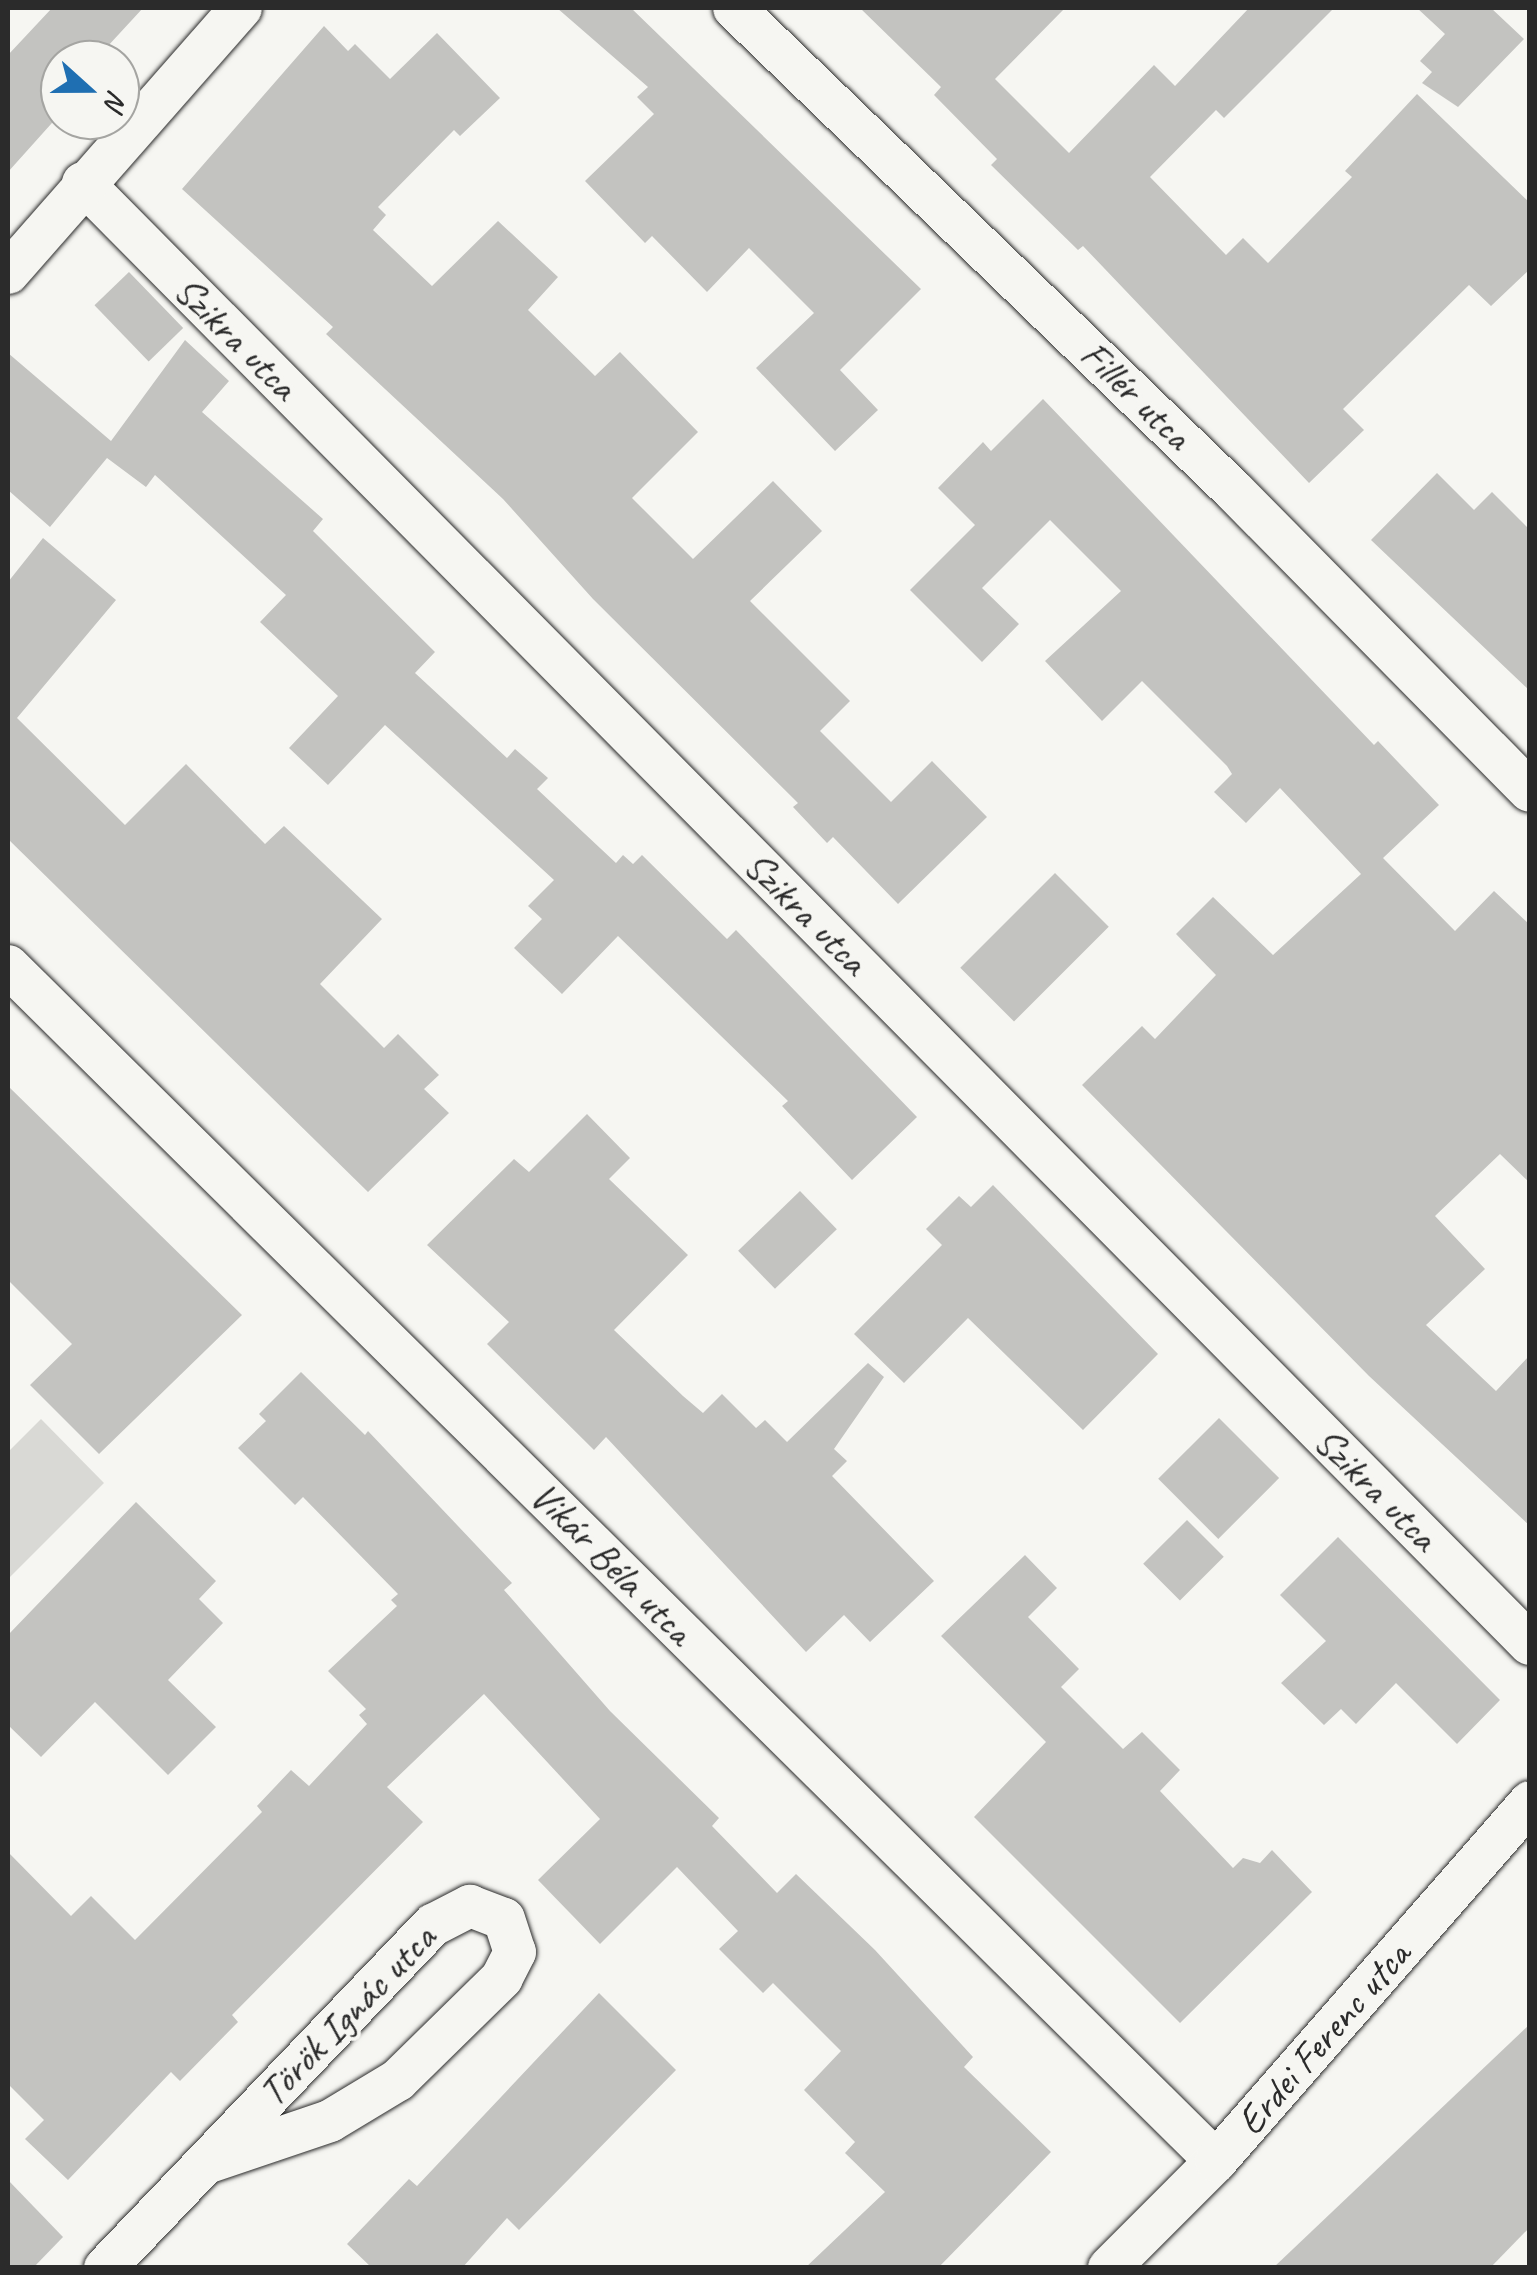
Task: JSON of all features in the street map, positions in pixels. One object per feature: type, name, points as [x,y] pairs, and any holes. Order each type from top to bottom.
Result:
[{"type":"street","points":[[8,273],[83,183],[241,8]]},
{"type":"street","name":"Fillér utca","points":[[734,8],[1220,478],[1530,791]]},
{"type":"street","name":"Szikra utca","points":[[83,183],[1530,1644]]},
{"type":"street","name":"Vikár Béla utca","points":[[8,966],[1216,2161]]},
{"type":"street","name":"Erdei Ferenc utca","points":[[1110,2268],[1216,2161],[1530,1802]]},
{"type":"street","name":"Török Ignác utca","points":[[105,2268],[433,1925],[470,1906],[504,1919],[515,1952],[502,1978],[398,2080],[330,2121],[209,2162]]},
{"type":"shaded area","points":[[41,1419],[104,1483],[8,1579],[8,1452]]},
{"type":"building","points":[[52,8],[143,8],[113,40],[40,40],[40,136],[8,172],[8,55]]},
{"type":"building","points":[[557,8],[631,8],[921,289],[840,370],[878,410],[835,451],[756,368],[814,313],[749,248],[707,292],[652,236],[645,243],[585,181],[654,114],[637,97],[648,87]]},
{"type":"building","points":[[860,8],[1065,8],[995,79],[1069,153],[1154,65],[1175,86],[1249,8],[1334,8],[1224,118],[1216,110],[1150,177],[1226,255],[1243,238],[1268,263],[1352,177],[1345,171],[1417,94],[1530,203],[1530,269],[1491,306],[1469,285],[1343,409],[1364,430],[1309,483],[1083,246],[1078,250],[991,165],[997,159],[934,95],[941,87]]},
{"type":"building","points":[[1417,8],[1491,8],[1524,39],[1458,107],[1422,83],[1432,72],[1420,61],[1445,34]]},
{"type":"building","points":[[324,26],[348,51],[355,44],[390,79],[437,33],[500,98],[460,136],[454,130],[378,207],[386,215],[373,230],[432,286],[498,221],[558,277],[528,310],[595,376],[620,352],[698,432],[632,498],[693,559],[773,481],[822,531],[750,601],[850,701],[820,731],[891,802],[932,761],[987,817],[898,904],[833,837],[827,843],[793,807],[798,803],[593,599],[503,499],[326,334],[333,327],[182,189]]},
{"type":"building","points":[[129,272],[183,328],[149,361],[94,305]]},
{"type":"building","points":[[185,340],[229,381],[202,412],[323,519],[313,531],[435,652],[415,673],[507,758],[515,749],[548,778],[537,789],[616,863],[623,855],[633,864],[642,855],[727,939],[736,930],[917,1117],[852,1180],[782,1106],[788,1101],[618,936],[562,994],[514,948],[542,919],[528,906],[554,880],[385,725],[328,785],[289,748],[338,696],[260,622],[286,595],[155,475],[146,487],[107,458],[50,527],[8,490],[8,353],[111,441]]},
{"type":"building","points":[[1043,399],[1374,745],[1378,741],[1439,805],[1383,858],[1455,931],[1494,891],[1530,925],[1530,1183],[1500,1154],[1435,1216],[1485,1269],[1426,1325],[1496,1391],[1530,1355],[1530,1526],[1369,1376],[1082,1085],[1142,1026],[1155,1039],[1216,975],[1176,934],[1213,897],[1273,955],[1361,874],[1280,788],[1246,823],[1214,792],[1232,774],[1227,766],[1142,681],[1102,721],[1045,661],[1121,591],[1050,520],[982,588],[1019,624],[982,662],[910,590],[975,525],[938,488],[983,442],[991,451]]},
{"type":"building","points":[[1437,473],[1474,510],[1492,492],[1530,530],[1530,691],[1371,540]]},
{"type":"building","points":[[43,538],[116,600],[17,718],[125,825],[186,764],[265,844],[284,826],[382,919],[320,984],[384,1048],[398,1034],[439,1075],[424,1089],[449,1113],[368,1192],[8,839],[8,582]]},
{"type":"building","points":[[1055,873],[1109,927],[1014,1021],[960,968]]},
{"type":"building","points":[[8,1086],[242,1315],[99,1454],[30,1385],[72,1344],[8,1280]]},
{"type":"building","points":[[587,1114],[630,1158],[609,1179],[688,1255],[614,1330],[683,1396],[703,1413],[722,1394],[756,1428],[765,1420],[787,1442],[868,1363],[884,1377],[834,1449],[847,1461],[832,1476],[934,1581],[870,1642],[844,1615],[806,1652],[606,1437],[594,1450],[487,1344],[509,1322],[427,1245],[514,1159],[529,1172]]},
{"type":"building","points":[[993,1185],[1158,1354],[1083,1430],[968,1318],[904,1383],[854,1334],[942,1245],[926,1229],[959,1196],[971,1207]]},
{"type":"building","points":[[800,1191],[837,1229],[775,1289],[738,1251]]},
{"type":"building","points":[[301,1372],[365,1435],[368,1431],[512,1583],[504,1590],[610,1711],[719,1818],[712,1826],[777,1893],[796,1874],[875,1950],[973,2057],[964,2067],[1051,2152],[938,2268],[805,2268],[885,2192],[845,2153],[855,2142],[804,2090],[841,2051],[773,1983],[763,1993],[719,1949],[738,1931],[677,1867],[600,1944],[538,1880],[600,1819],[484,1694],[387,1787],[423,1822],[232,2015],[238,2022],[180,2081],[171,2072],[68,2180],[25,2139],[44,2120],[8,2084],[8,1852],[71,1916],[91,1896],[135,1940],[262,1812],[257,1806],[291,1770],[309,1786],[367,1724],[359,1715],[366,1709],[328,1671],[397,1606],[391,1600],[398,1594],[303,1497],[295,1505],[238,1448],[266,1421],[259,1414]]},
{"type":"building","points":[[1219,1418],[1279,1478],[1218,1539],[1158,1479]]},
{"type":"building","points":[[136,1502],[216,1581],[199,1599],[223,1623],[168,1680],[216,1727],[168,1775],[95,1702],[41,1757],[8,1725],[8,1635]]},
{"type":"building","points":[[1187,1520],[1224,1557],[1180,1601],[1143,1564]]},
{"type":"building","points":[[1338,1537],[1500,1700],[1457,1744],[1396,1683],[1356,1724],[1341,1709],[1324,1725],[1281,1683],[1326,1641],[1280,1595]]},
{"type":"building","points":[[1025,1555],[1057,1588],[1028,1617],[1079,1669],[1061,1687],[1123,1749],[1142,1732],[1180,1770],[1160,1791],[1233,1868],[1243,1858],[1260,1863],[1272,1850],[1312,1892],[1180,2023],[974,1817],[1046,1742],[941,1636]]},
{"type":"building","points":[[599,1993],[676,2070],[519,2230],[507,2218],[462,2268],[372,2268],[347,2244],[409,2179],[417,2186]]},
{"type":"building","points":[[1530,2024],[1530,2227],[1490,2268],[1273,2268]]},
{"type":"building","points":[[8,2180],[63,2237],[33,2268],[8,2268]]}]
